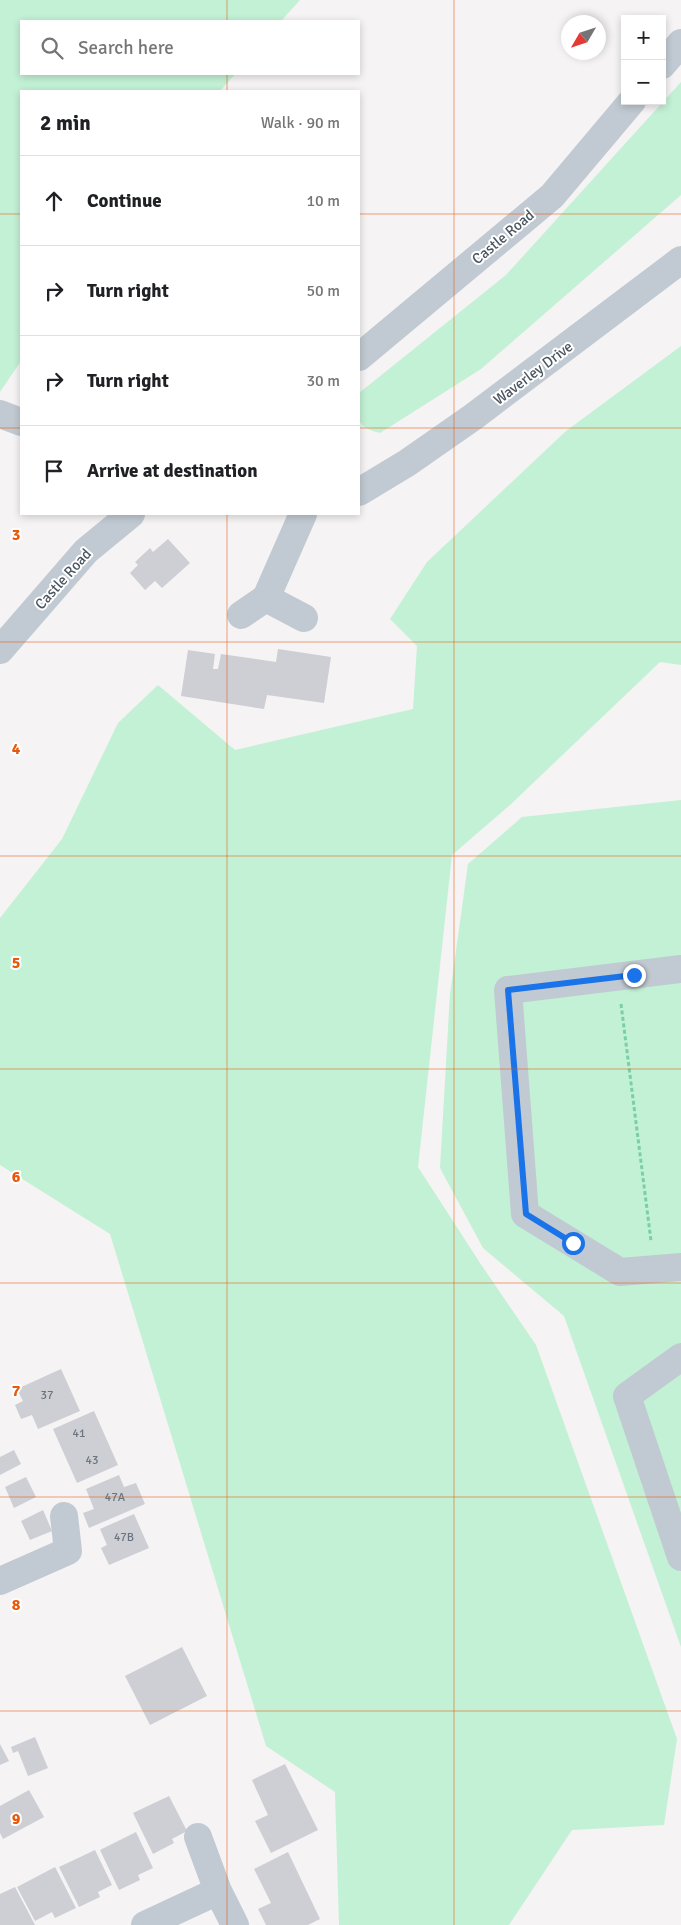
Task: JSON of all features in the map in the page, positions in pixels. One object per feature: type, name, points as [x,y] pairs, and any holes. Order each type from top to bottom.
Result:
[{"type":"street","points":[[666,60],[681,43]]},
{"type":"street","name":"Castle Road","points":[[360,356],[552,196],[629,105]]},
{"type":"street","name":"Waverley Drive","points":[[366,480],[407,463],[473,417],[681,260]]},
{"type":"street","points":[[0,414],[20,422]]},
{"type":"street","name":"Castle Road","points":[[0,650],[86,551],[130,515]]},
{"type":"street","points":[[241,615],[266,598],[303,515]]},
{"type":"street","points":[[266,598],[304,618]]},
{"type":"street","points":[[668,1268],[620,1272],[526,1214],[508,990],[681,969]]},
{"type":"street","points":[[681,1358],[627,1396],[681,1557]]},
{"type":"street","points":[[0,1581],[68,1551],[64,1516]]},
{"type":"street","points":[[198,1838],[218,1891],[235,1925]]},
{"type":"street","points":[[145,1925],[218,1891]]},
{"type":"path","points":[[618,976],[668,1268]]},
{"type":"green space","points":[[0,0],[300,0],[282,20],[20,20],[20,75],[234,75],[221,90],[20,90],[20,362],[0,392]]},
{"type":"green space","points":[[681,82],[681,195],[481,369],[380,433],[365,427],[360,422],[360,392],[506,275],[660,105],[666,105],[666,99]]},
{"type":"green space","points":[[681,346],[681,665],[660,662],[510,805],[452,855],[418,1167],[536,1345],[677,1739],[664,1825],[572,1830],[509,1925],[339,1925],[335,1792],[266,1746],[110,1234],[0,1165],[0,918],[62,839],[118,723],[158,685],[235,750],[413,709],[417,646],[390,619],[427,562],[566,431]]},
{"type":"green space","points":[[681,800],[681,1647],[564,1316],[483,1248],[440,1168],[450,994],[468,864],[522,817]]},
{"type":"building","points":[[168,539],[190,563],[162,588],[155,581],[145,590],[130,573],[138,565],[135,562],[150,548],[153,552]]},
{"type":"building","points":[[278,649],[331,657],[324,703],[267,695],[264,709],[181,696],[188,650],[215,654],[213,669],[218,669],[221,654],[276,662]]},
{"type":"building","points":[[61,1369],[80,1411],[38,1429],[32,1415],[21,1419],[15,1405],[23,1401],[17,1389]]},
{"type":"building","points":[[94,1411],[118,1465],[77,1483],[53,1429]]},
{"type":"building","points":[[14,1450],[21,1464],[0,1475],[0,1457]]},
{"type":"building","points":[[119,1475],[124,1487],[136,1483],[145,1504],[89,1528],[83,1513],[94,1509],[86,1489]]},
{"type":"building","points":[[26,1477],[36,1497],[14,1508],[5,1487]]},
{"type":"building","points":[[43,1510],[52,1531],[30,1540],[21,1521]]},
{"type":"building","points":[[134,1514],[149,1548],[109,1565],[101,1548],[107,1545],[100,1529]]},
{"type":"building","points":[[182,1647],[207,1696],[150,1725],[125,1676]]},
{"type":"building","points":[[35,1737],[48,1768],[28,1776],[18,1751],[13,1753],[11,1747]]},
{"type":"building","points":[[0,1744],[9,1761],[0,1765]]},
{"type":"building","points":[[285,1764],[318,1830],[271,1853],[255,1821],[268,1815],[252,1780]]},
{"type":"building","points":[[29,1790],[44,1817],[3,1839],[0,1833],[0,1806]]},
{"type":"building","points":[[169,1796],[187,1831],[172,1839],[174,1843],[153,1854],[133,1813]]},
{"type":"building","points":[[136,1832],[153,1868],[138,1875],[140,1880],[119,1890],[100,1850]]},
{"type":"building","points":[[95,1850],[112,1885],[98,1892],[100,1897],[79,1907],[59,1867]]},
{"type":"building","points":[[288,1852],[320,1919],[308,1925],[266,1925],[258,1909],[271,1903],[254,1869]]},
{"type":"building","points":[[55,1867],[76,1908],[55,1918],[52,1912],[35,1921],[17,1887]]},
{"type":"building","points":[[15,1887],[35,1925],[0,1925],[0,1894]]},
{"type":"route","points":[[573,1243],[526,1214],[508,990],[634,975]]}]
